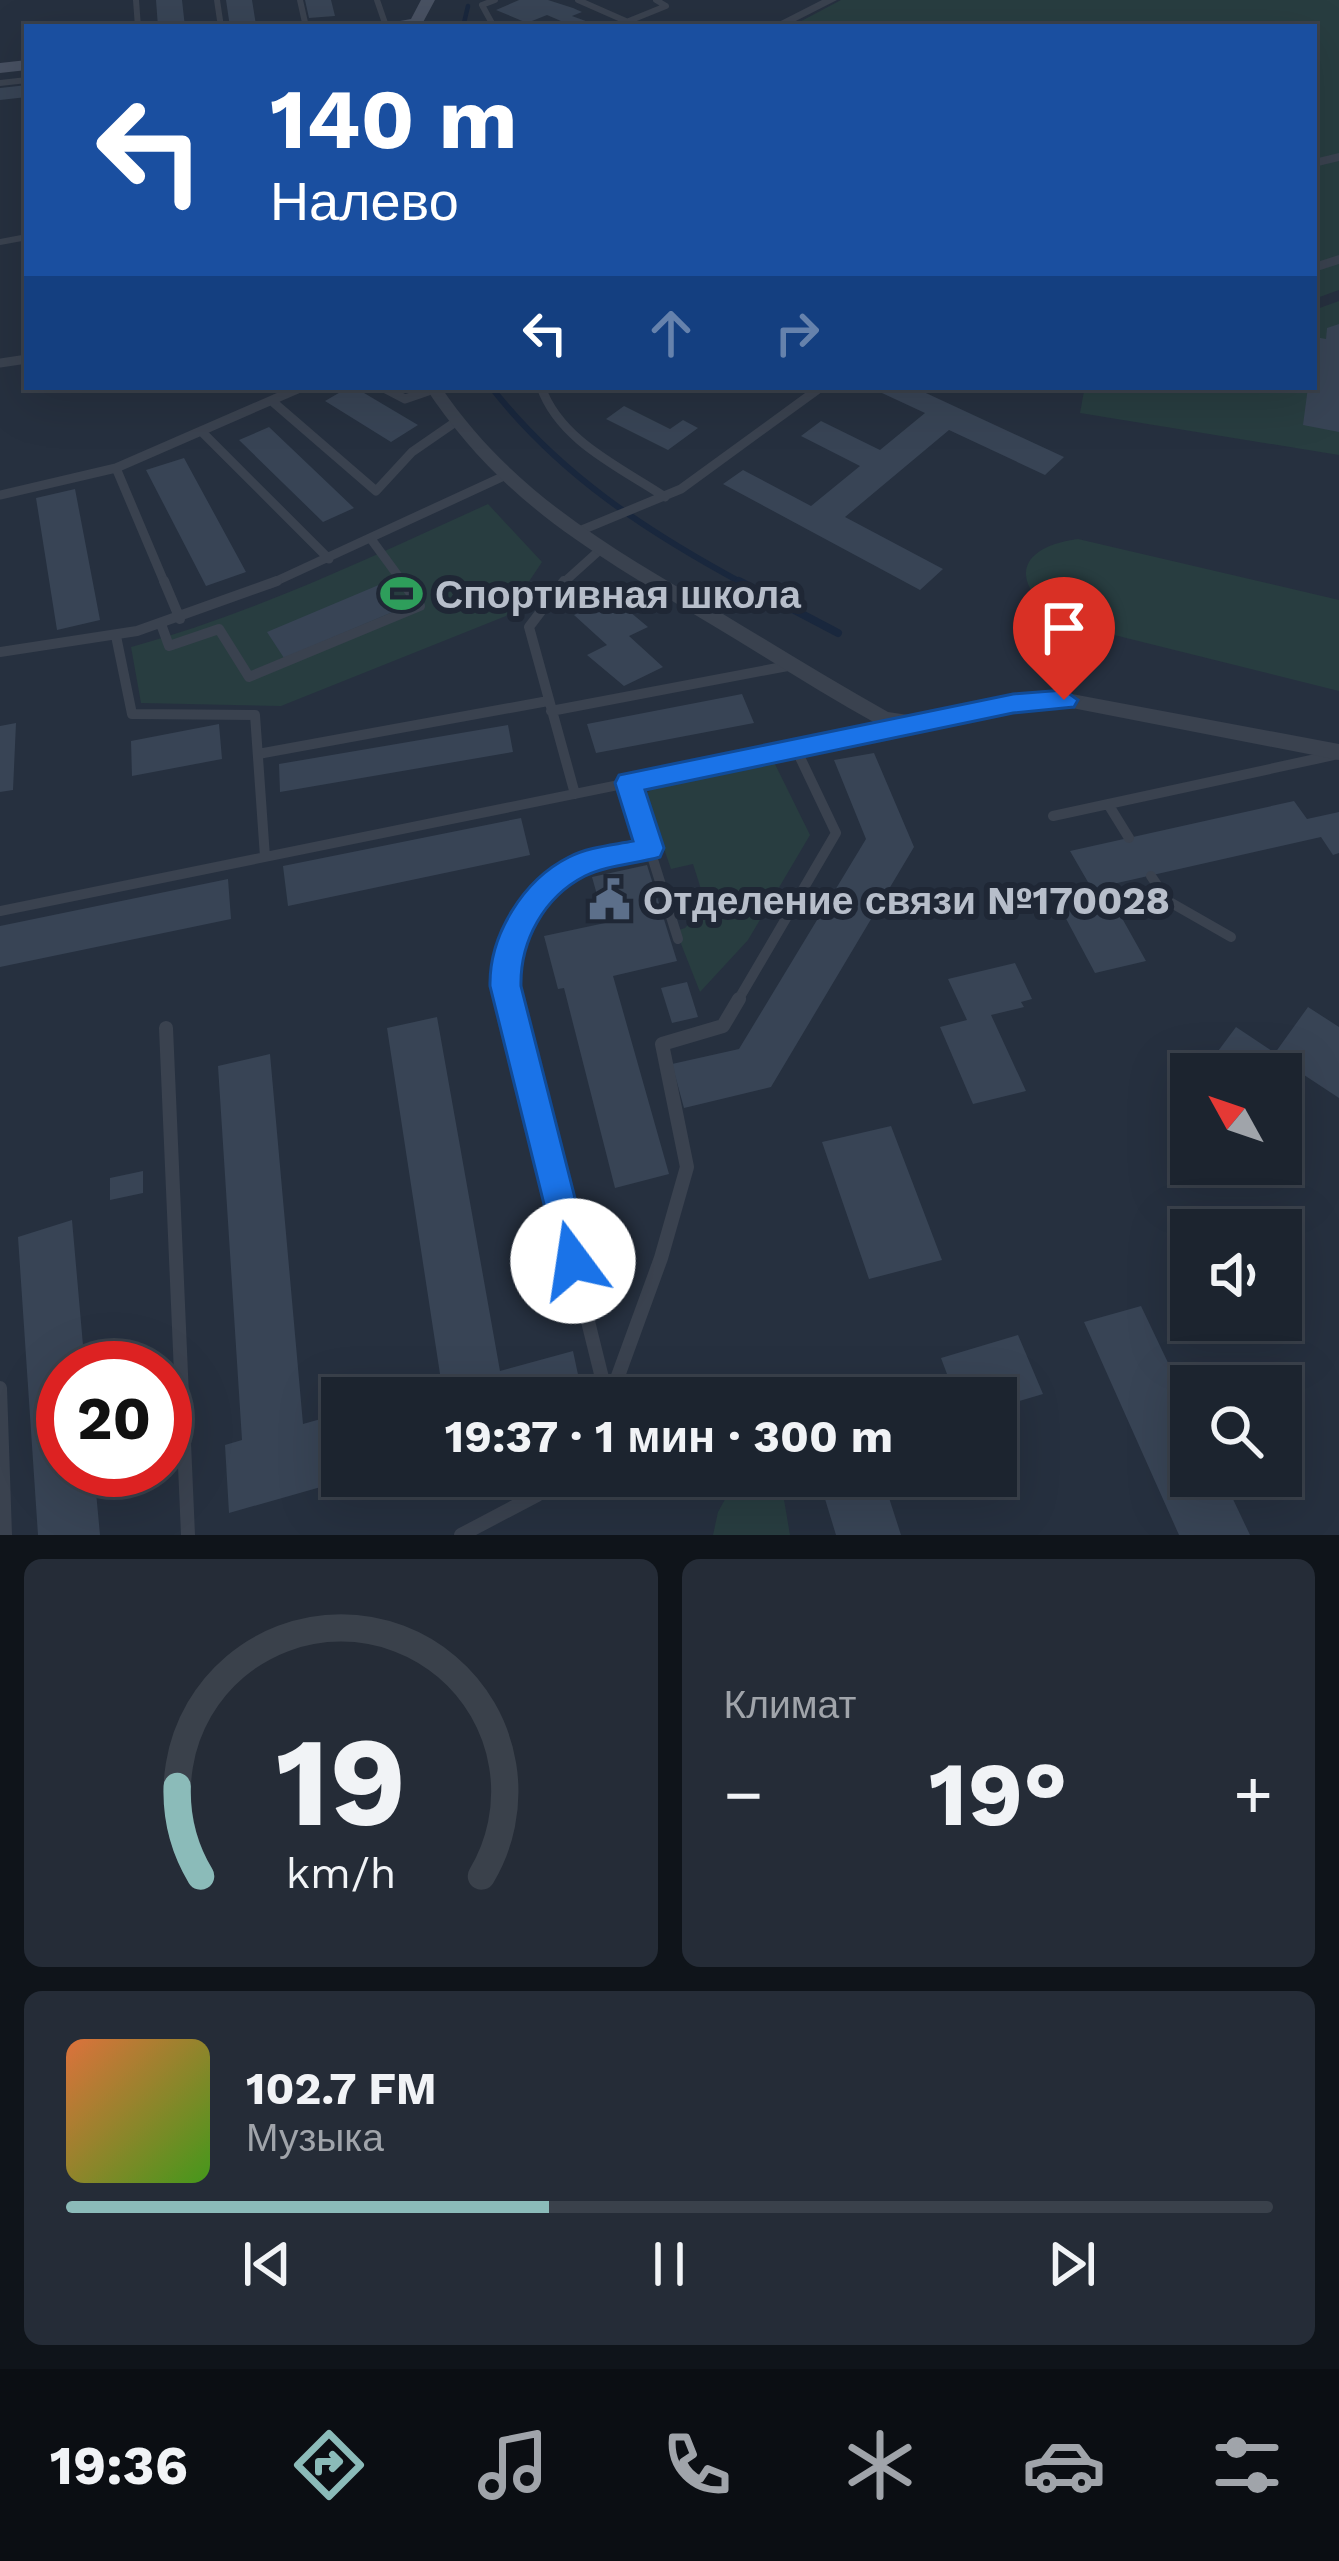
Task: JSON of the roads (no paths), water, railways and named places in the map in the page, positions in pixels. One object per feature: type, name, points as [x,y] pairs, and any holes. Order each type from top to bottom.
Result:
[{"type":"street","points":[[781,24],[831,0]]},
{"type":"street","points":[[435,390],[454,423],[502,476],[577,532],[884,719],[915,724],[1027,701],[1064,700],[1339,753]]},
{"type":"lane","points":[[492,24],[482,5],[495,0]]},
{"type":"lane","points":[[578,0],[628,22]]},
{"type":"lane","points":[[622,24],[666,6],[656,0]]},
{"type":"lane","points":[[0,242],[0,260]]},
{"type":"lane","points":[[0,495],[116,468],[296,390]]},
{"type":"lane","points":[[388,390],[405,399],[429,390]]},
{"type":"lane","points":[[541,390],[543,400],[570,431],[665,496]]},
{"type":"lane","points":[[577,532],[665,496],[817,390]]},
{"type":"lane","points":[[273,402],[376,491],[412,452],[454,423]]},
{"type":"lane","points":[[203,433],[329,559]]},
{"type":"lane","points":[[116,468],[180,619]]},
{"type":"lane","points":[[0,652],[116,636],[180,619],[329,559],[502,476]]},
{"type":"lane","points":[[161,624],[169,646],[219,629],[249,677],[420,606],[370,539]]},
{"type":"lane","points":[[574,794],[529,627],[567,578],[602,548]]},
{"type":"lane","points":[[116,636],[132,714],[255,715],[265,857]]},
{"type":"lane","points":[[258,754],[793,665]]},
{"type":"lane","points":[[0,911],[915,724]]},
{"type":"lane","points":[[616,1377],[661,1258],[686,1167],[662,1044],[724,1026],[836,833],[796,749]]},
{"type":"lane","points":[[1053,816],[1339,753]]},
{"type":"lane","points":[[629,783],[678,939]]},
{"type":"lane","points":[[1108,804],[1129,838]]},
{"type":"lane","points":[[603,1377],[506,986],[505,959],[529,909],[550,884],[580,864],[650,848]]},
{"type":"lane","points":[[1151,876],[1168,902],[1231,937]]},
{"type":"lane","points":[[166,1028],[188,1535]]},
{"type":"lane","points":[[0,1388],[5,1535]]},
{"type":"lane","points":[[461,1535],[487,1513],[540,1497]]},
{"type":"waterway","points":[[464,24],[468,6]]},
{"type":"waterway","points":[[494,390],[546,447],[607,499],[744,584]]},
{"type":"waterway","points":[[739,581],[838,633]]},
{"type":"place","name":"Спортивная школа","points":[[401,594]]},
{"type":"place","name":"Отделение связи №170028","points":[[609,900]]}]
